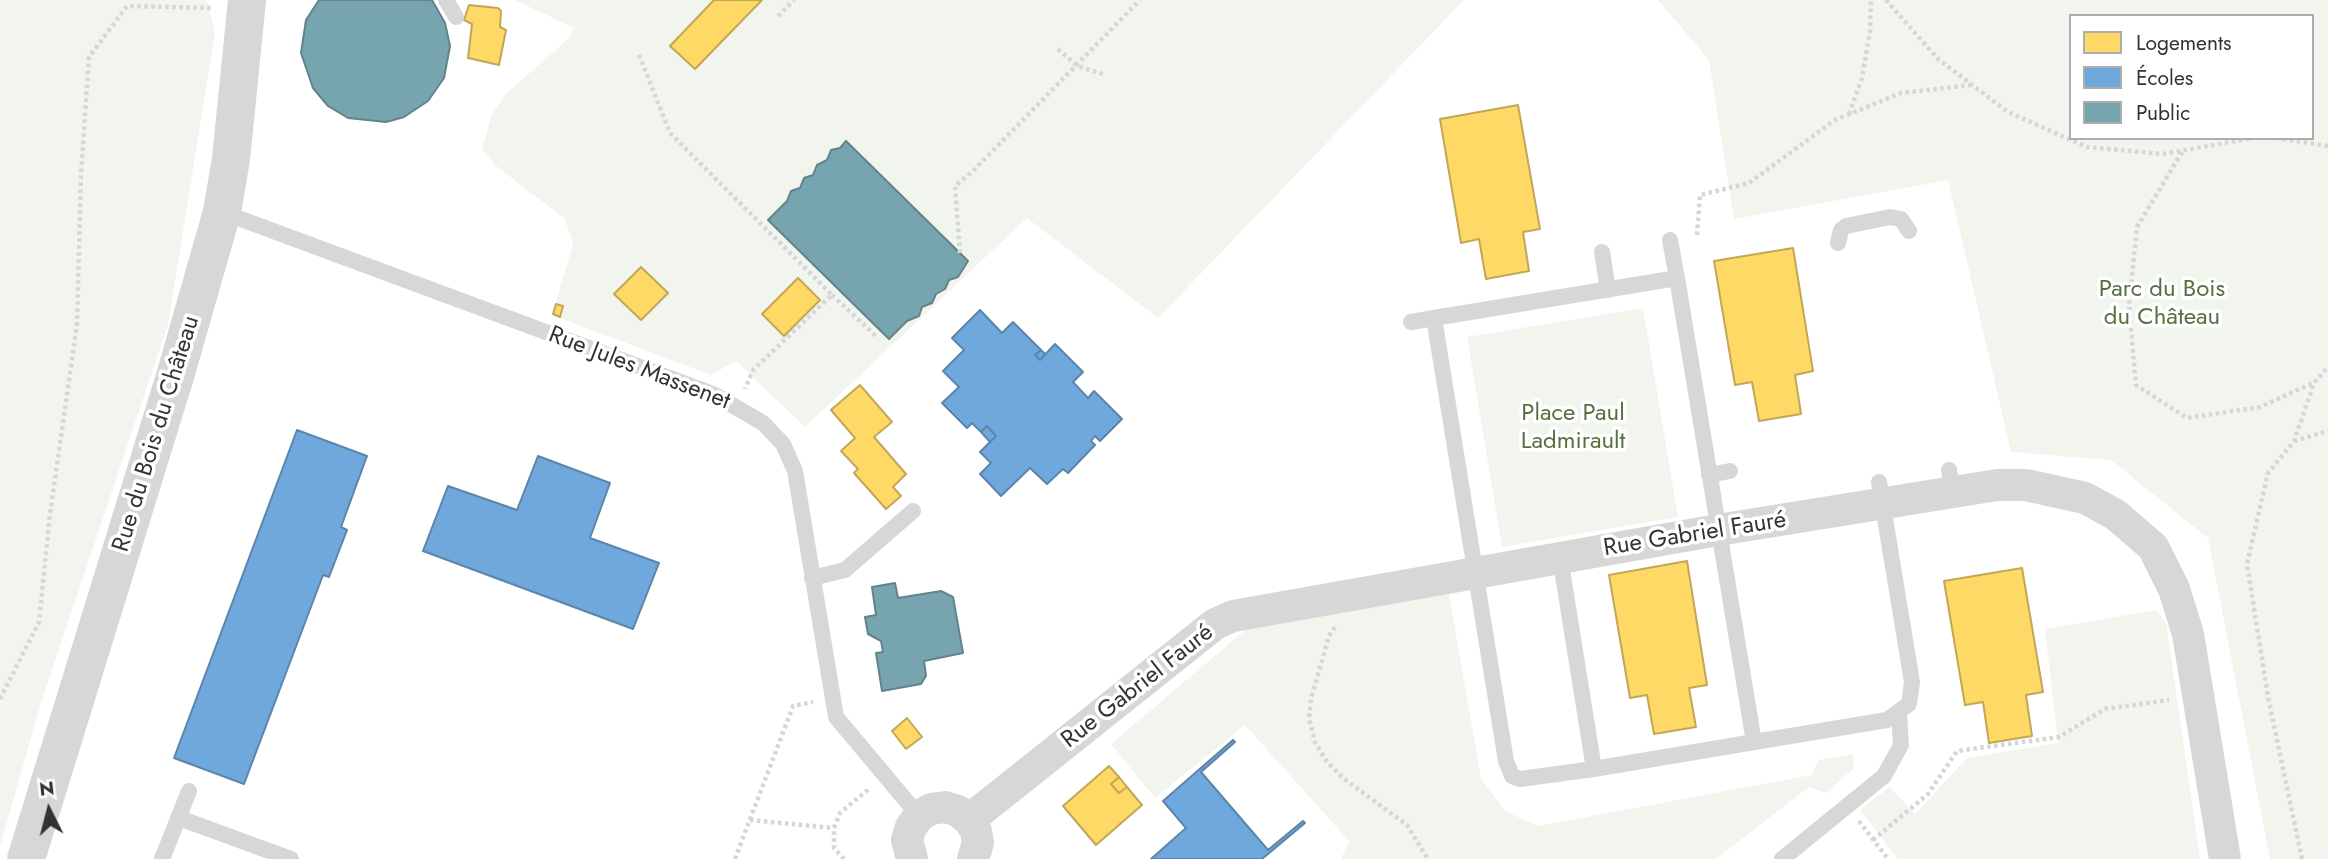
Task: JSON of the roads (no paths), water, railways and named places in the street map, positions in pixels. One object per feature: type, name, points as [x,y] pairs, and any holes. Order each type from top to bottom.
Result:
[{"type":"street","name":"Rue du Bois du Château","points":[[26,859],[176,373],[222,212],[231,159],[247,4]]},
{"type":"street","name":"Rue Gabriel Fauré","points":[[969,820],[1215,624],[1252,611],[1718,530],[1880,494],[1951,482],[2051,488],[2085,498],[2136,529],[2153,548],[2174,589],[2188,634],[2225,859]]},
{"type":"street","points":[[912,859],[907,840],[911,827],[919,816],[931,809],[945,807],[958,811],[969,820],[978,843],[973,859]]},
{"type":"lane","points":[[446,0],[456,17]]},
{"type":"lane","name":"Rue Jules Massenet","points":[[222,212],[713,394],[763,423],[783,444],[791,462],[836,717],[919,816]]},
{"type":"lane","points":[[1838,243],[1841,230],[1846,226],[1890,217],[1901,219],[1909,231]]},
{"type":"lane","points":[[1670,240],[1754,742]]},
{"type":"lane","points":[[1602,251],[1608,290]]},
{"type":"lane","points":[[1411,322],[1677,278]]},
{"type":"lane","points":[[1434,318],[1506,761],[1513,776],[1529,779],[1594,769],[1887,720],[1899,713],[1909,704],[1912,682],[1880,494]]},
{"type":"lane","points":[[1709,475],[1730,471]]},
{"type":"lane","points":[[812,578],[845,570],[913,511]]},
{"type":"lane","points":[[1560,558],[1594,769]]},
{"type":"lane","points":[[1782,859],[1884,776],[1895,760],[1903,735],[1899,713]]},
{"type":"lane","points":[[162,859],[189,791]]},
{"type":"lane","points":[[179,818],[291,859]]},
{"type":"park label","name":"Parc du Bois du Château","points":[[2162,304]]},
{"type":"park label","name":"Place Paul Ladmirault","points":[[1573,428]]}]
